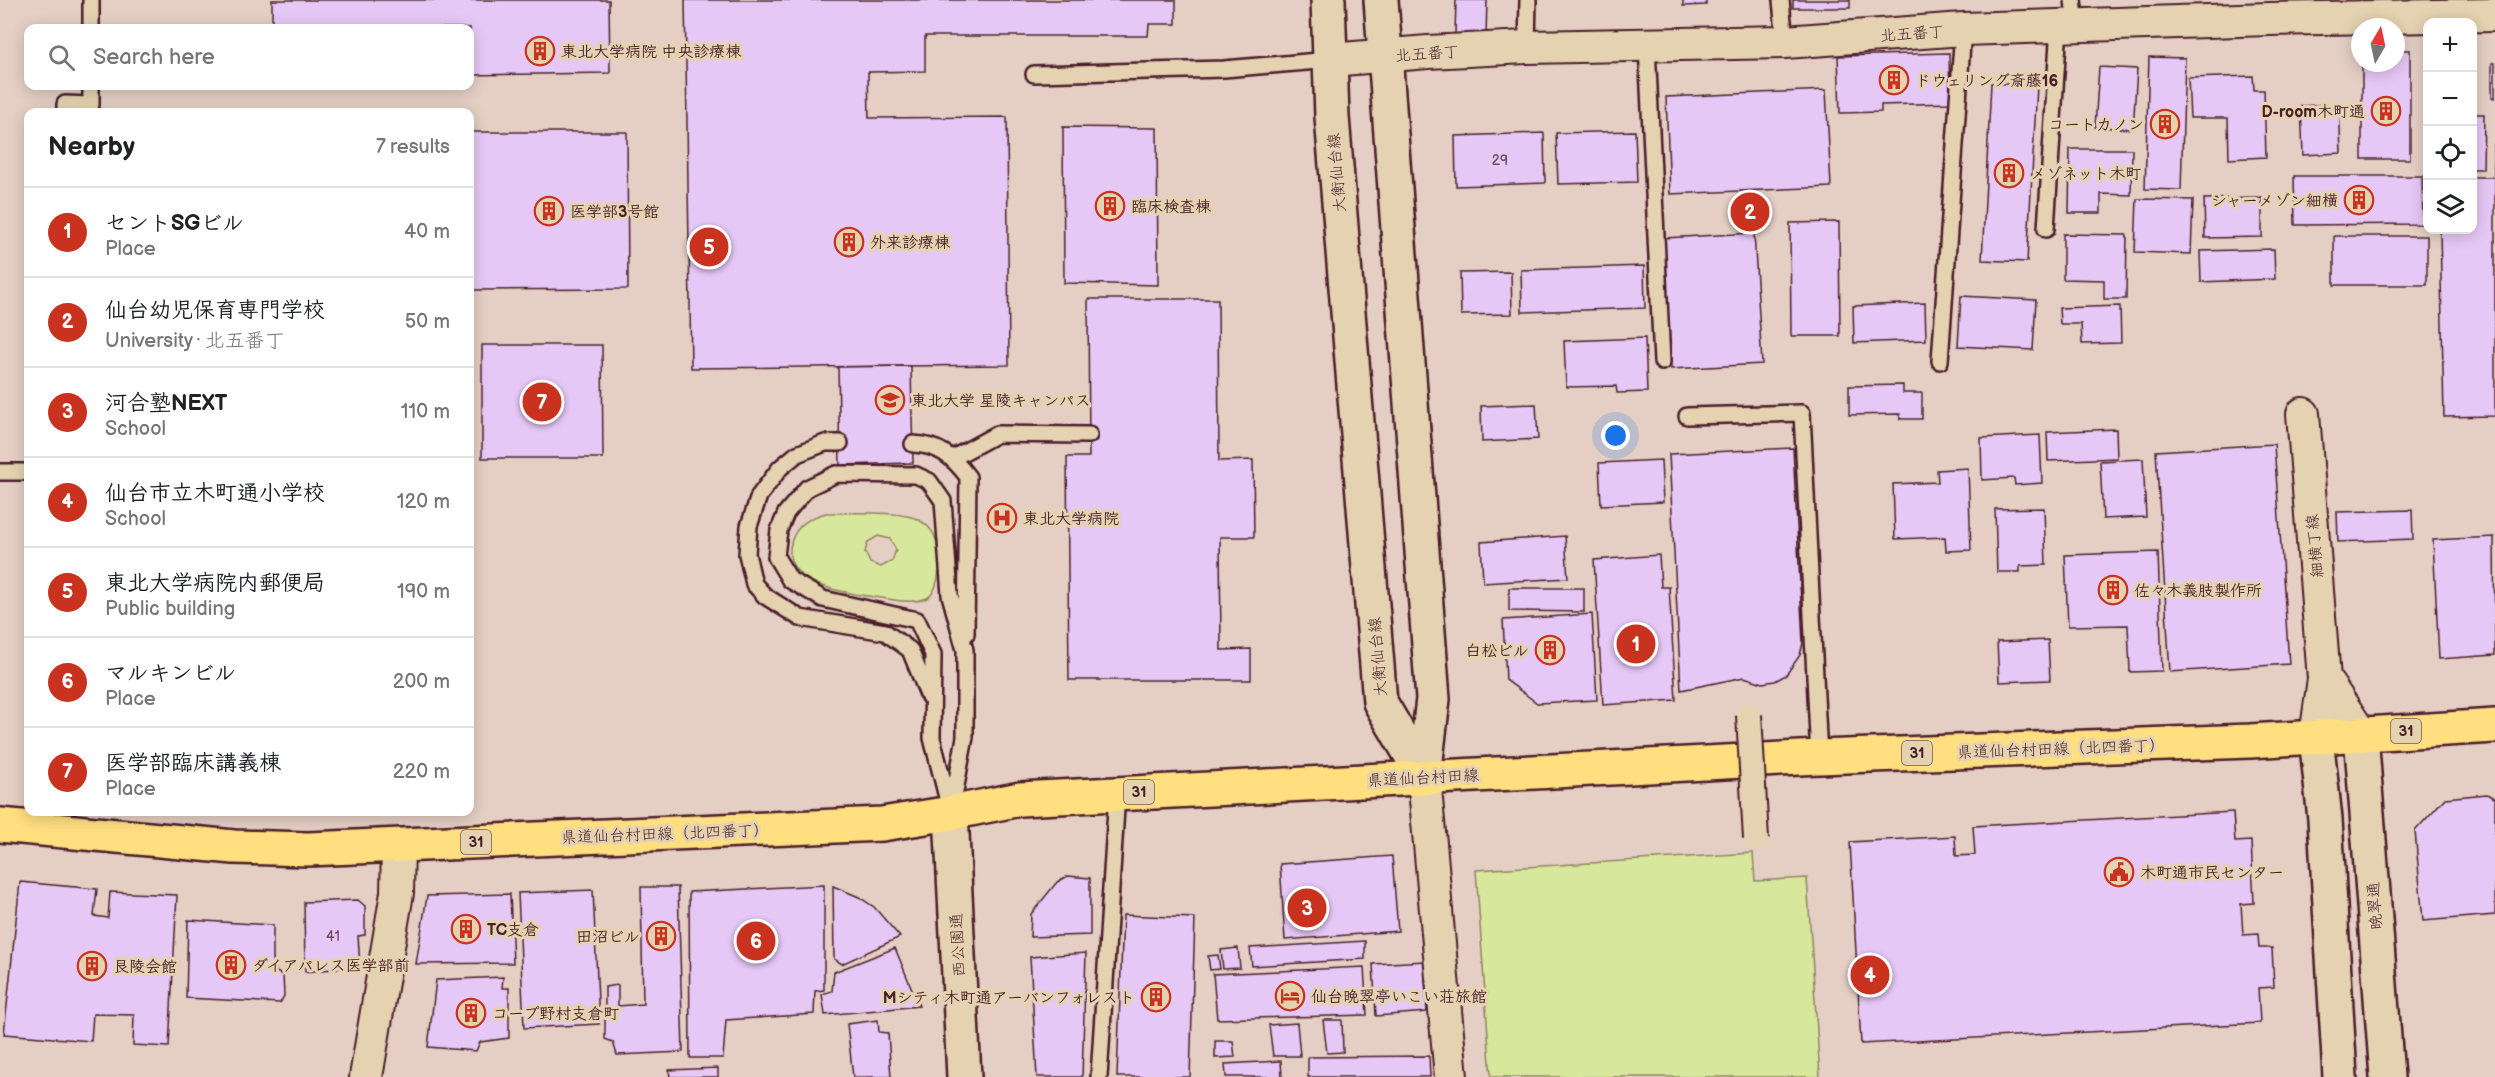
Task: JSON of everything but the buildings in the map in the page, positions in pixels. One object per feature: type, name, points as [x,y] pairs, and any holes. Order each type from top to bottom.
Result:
[{"type":"main road","name":"大衡仙台線","points":[[1328,0],[1332,117],[1380,702],[1424,777]]},
{"type":"main road","points":[[1381,0],[1433,699],[1424,777]]},
{"type":"main road","name":"県道仙台村田線（北四番丁）","points":[[1518,772],[2316,737],[2495,726]]},
{"type":"main road","name":"晩翠通","points":[[2361,734],[2387,1077]]},
{"type":"main road","points":[[2316,737],[2325,819],[2340,1077]]},
{"type":"main road","name":"県道仙台村田線","points":[[1329,782],[1518,772]]},
{"type":"main road","name":"県道仙台村田線（北四番丁）","points":[[0,825],[59,821],[234,847],[308,849],[882,824],[1020,799],[1329,782]]},
{"type":"main road","name":"西公園通","points":[[951,813],[964,1077]]},
{"type":"street","name":"北五番丁","points":[[1330,60],[1527,47],[1785,42],[1963,29],[2069,17],[2495,15]]},
{"type":"street","name":"細横丁線","points":[[2303,414],[2324,679],[2316,737]]},
{"type":"street","points":[[2324,679],[2361,734]]},
{"type":"street","points":[[1749,715],[1756,839]]},
{"type":"street","points":[[1424,777],[1451,1077]]},
{"type":"street","points":[[366,1077],[397,893],[398,845]]},
{"type":"lane","points":[[91,0],[91,24]]},
{"type":"lane","points":[[1527,47],[1528,0]]},
{"type":"lane","points":[[1781,0],[1785,42]]},
{"type":"lane","points":[[2046,229],[2069,17]]},
{"type":"lane","points":[[1941,361],[1963,29]]},
{"type":"lane","points":[[1647,46],[1662,362]]},
{"type":"lane","points":[[1034,74],[1224,69],[1330,60]]},
{"type":"lane","points":[[65,108],[65,104],[91,105],[91,90]]},
{"type":"lane","points":[[1688,416],[1802,413],[1819,757]]},
{"type":"lane","points":[[953,458],[997,434],[1089,435]]},
{"type":"lane","points":[[840,443],[825,443],[797,454],[780,468],[759,496],[749,526],[747,554],[754,584],[765,596],[800,618],[885,632],[910,650],[933,705]]},
{"type":"lane","points":[[913,444],[928,445],[953,458],[968,477],[965,737],[951,813]]},
{"type":"lane","points":[[0,472],[24,472]]},
{"type":"lane","points":[[951,813],[932,738],[933,654],[917,620],[823,599],[790,580],[776,557],[779,530],[786,513],[807,488],[836,474],[916,475],[929,481],[943,501],[950,595],[965,650]]},
{"type":"lane","points":[[1099,1077],[1117,793]]},
{"type":"green space","points":[[826,513],[886,514],[909,516],[922,522],[935,536],[939,555],[938,576],[932,593],[922,600],[899,600],[836,590],[806,578],[795,568],[790,556],[792,540],[801,526]],"holes":[[[878,536],[890,539],[896,550],[892,561],[881,567],[870,563],[865,552],[868,542]]]},
{"type":"green space","points":[[1753,853],[1755,881],[1807,878],[1820,1077],[1491,1077],[1476,870]]},
{"type":"place","name":"東北大学病院 中央診療棟","points":[[540,51]]},
{"type":"place","name":"ドウェリング斎藤16","points":[[1894,80]]},
{"type":"place","name":"D-room木町通","points":[[2386,111]]},
{"type":"place","name":"コートカノン","points":[[2165,124]]},
{"type":"place","name":"メゾネット木町","points":[[2009,173]]},
{"type":"place","name":"シャーメゾン細横","points":[[2359,200]]},
{"type":"place","name":"臨床検査棟","points":[[1110,206]]},
{"type":"place","name":"医学部3号館","points":[[549,211]]},
{"type":"place","name":"仙台幼児保育専門学校","points":[[1750,212]]},
{"type":"place","name":"外来診療棟","points":[[849,242]]},
{"type":"place","name":"東北大学病院内郵便局","points":[[709,247]]},
{"type":"place","name":"東北大学 星陵キャンパス","points":[[890,400]]},
{"type":"place","name":"医学部臨床講義棟","points":[[542,402]]},
{"type":"place","name":"東北大学病院","points":[[1002,518]]},
{"type":"place","name":"佐々木義肢製作所","points":[[2113,590]]},
{"type":"place","name":"セントSGビル","points":[[1636,644]]},
{"type":"place","name":"白松ビル","points":[[1550,650]]},
{"type":"place","name":"木町通市民センター","points":[[2119,872]]},
{"type":"place","name":"河合塾NEXT","points":[[1307,908]]},
{"type":"place","name":"TC支倉","points":[[466,929]]},
{"type":"place","name":"田沼ビル","points":[[661,936]]},
{"type":"place","name":"マルキンビル","points":[[756,941]]},
{"type":"place","name":"ダイアパレス医学部前","points":[[231,965]]},
{"type":"place","name":"艮陵会館","points":[[92,966]]},
{"type":"place","name":"仙台市立木町通小学校","points":[[1870,975]]},
{"type":"place","name":"仙台晩翠亭いこい荘旅館","points":[[1290,996]]},
{"type":"place","name":"Mシティ木町通アーバンフォレスト","points":[[1156,997]]},
{"type":"place","name":"コープ野村支倉町","points":[[471,1013]]}]
